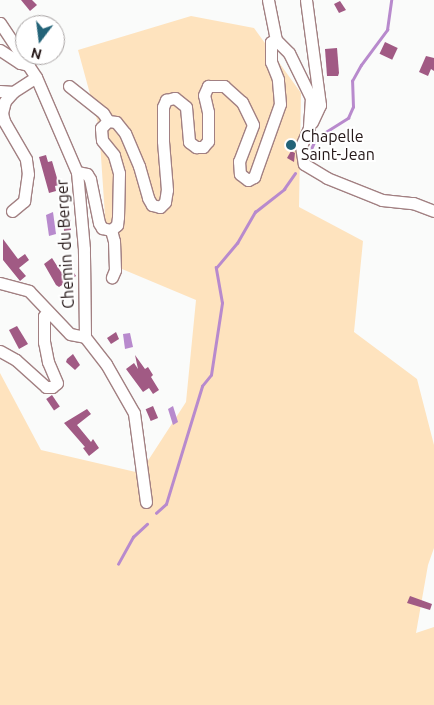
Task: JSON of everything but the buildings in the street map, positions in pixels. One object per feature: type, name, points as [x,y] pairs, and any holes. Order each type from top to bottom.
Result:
[{"type":"street","points":[[268,0],[276,40],[289,53],[311,98],[309,128]]},
{"type":"street","points":[[306,0],[307,25],[320,105],[300,146],[304,164],[327,178],[382,200],[413,203],[434,210]]},
{"type":"street","points":[[0,23],[15,45]]},
{"type":"street","points":[[108,121],[116,122],[125,133],[139,166],[148,198],[152,205],[160,207],[165,202],[167,190],[163,141],[163,107],[166,100],[175,98],[186,107],[189,142],[196,147],[203,146],[208,141],[208,112],[204,94],[208,86],[224,86],[242,102],[253,125],[239,161],[240,174],[248,180],[258,170],[280,104],[278,79],[271,62],[271,42],[276,40]]},
{"type":"street","points":[[0,50],[15,60]]},
{"type":"street","points":[[29,65],[36,77],[76,172]]},
{"type":"street","points":[[12,211],[24,201],[28,174],[26,159],[4,121],[2,113],[5,101],[12,92],[36,77]]},
{"type":"street","points":[[69,86],[103,113],[108,121]]},
{"type":"street","points":[[0,91],[12,92]]},
{"type":"street","points":[[108,121],[101,128],[102,140],[114,155],[119,173],[118,217],[116,224],[111,230],[114,241],[115,270],[112,277]]},
{"type":"street","name":"Chemin du Berger","points":[[85,337],[84,249],[76,172],[86,174],[90,179],[99,223],[102,228],[111,230]]},
{"type":"street","points":[[0,283],[29,290],[70,334],[85,337],[106,364],[134,413],[146,502],[134,491]]},
{"type":"street","points":[[0,351],[16,360],[46,387],[52,387],[57,383],[48,362],[44,342],[44,316],[51,315]]},
{"type":"shaded area","points":[[191,16],[254,28],[301,93],[299,207],[363,241],[354,332],[417,379],[434,445],[434,548],[428,565],[416,633],[434,627],[434,705],[0,705],[0,373],[41,450],[140,473],[186,402],[196,300],[122,269],[106,231],[99,127],[78,50]]},
{"type":"shaded area","points":[[53,212],[56,234],[49,236],[46,215]]},
{"type":"shaded area","points":[[130,333],[133,347],[125,349],[123,334]]},
{"type":"shaded area","points":[[173,406],[178,422],[173,425],[168,409]]},
{"type":"waterway","points":[[311,149],[316,138],[348,118],[353,107],[352,81],[361,65],[387,30],[391,0]]},
{"type":"waterway","points":[[156,513],[166,504],[202,386],[211,375],[222,303],[216,268],[237,243],[255,212],[284,189],[295,173]]},
{"type":"waterway","points":[[118,564],[133,537],[147,524]]},
{"type":"place","name":"Chapelle Saint-Jean","points":[[291,145]]}]
